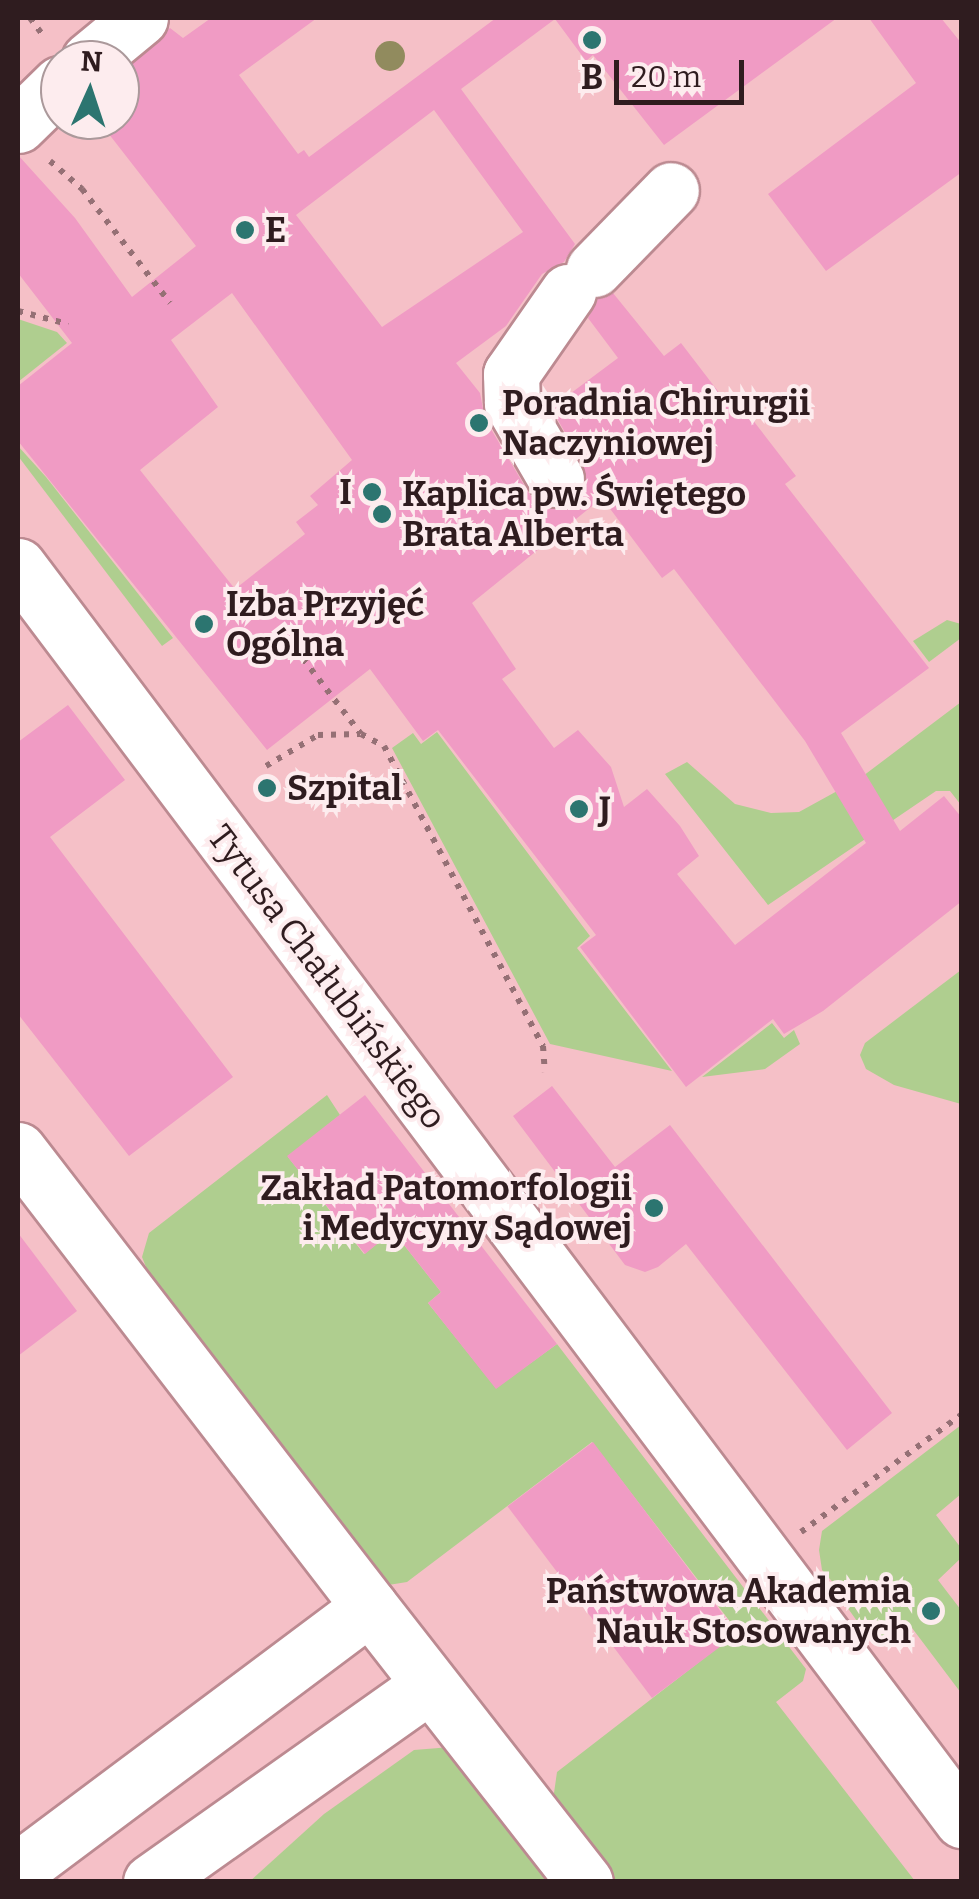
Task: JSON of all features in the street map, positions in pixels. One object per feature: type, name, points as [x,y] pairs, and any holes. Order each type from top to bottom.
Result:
[{"type":"street","points":[[113,40],[140,18]]},
{"type":"street","points":[[556,478],[512,403],[511,374],[581,281],[670,190]]},
{"type":"street","name":"Tytusa Chałubińskiego","points":[[18,566],[962,1820]]},
{"type":"street","points":[[18,1150],[585,1882]]},
{"type":"street","points":[[19,1876],[370,1607]]},
{"type":"street","points":[[150,1882],[429,1685]]},
{"type":"path","points":[[27,135],[82,189],[170,303]]},
{"type":"path","points":[[18,311],[68,324]]},
{"type":"path","points":[[287,638],[362,734],[384,746],[544,1046],[545,1072]]},
{"type":"path","points":[[266,766],[318,735],[362,734]]},
{"type":"path","points":[[789,1540],[962,1414]]},
{"type":"green space","points":[[18,319],[57,332],[67,343],[18,382]]},
{"type":"green space","points":[[18,446],[173,638],[162,646],[18,456]]},
{"type":"green space","points":[[947,620],[961,624],[961,638],[929,662],[913,641]]},
{"type":"green space","points":[[961,702],[961,805],[950,791],[936,791],[768,905],[665,774],[687,762],[735,804],[771,813],[799,812],[859,779]]},
{"type":"green space","points":[[437,732],[590,936],[577,948],[672,1071],[550,1044],[392,748],[413,733],[421,744]]},
{"type":"green space","points":[[961,970],[961,1104],[894,1085],[866,1069],[860,1055],[865,1043]]},
{"type":"green space","points":[[772,1023],[784,1038],[794,1030],[800,1044],[765,1069],[702,1077]]},
{"type":"green space","points":[[327,1095],[340,1115],[288,1157],[364,1254],[393,1231],[441,1292],[428,1303],[496,1388],[557,1344],[806,1669],[803,1681],[776,1702],[915,1881],[603,1881],[552,1807],[557,1772],[738,1632],[592,1442],[407,1582],[382,1586],[150,1277],[142,1257],[149,1233]]},
{"type":"green space","name":"Państwowa Akademia Nauk Stosowanych","points":[[961,1425],[961,1494],[936,1515],[961,1548],[961,1558],[938,1580],[961,1610],[961,1693],[906,1620],[877,1640],[869,1638],[847,1607],[851,1603],[822,1570],[819,1550],[822,1531]]},
{"type":"green space","points":[[451,1747],[556,1882],[249,1882],[324,1814],[414,1750]]},
{"type":"building","points":[[211,18],[317,18],[239,75],[298,154],[304,150],[309,157],[496,18],[837,18],[664,145],[593,55],[586,61],[555,19],[461,89],[575,244],[564,262],[542,274],[506,326],[456,363],[480,393],[485,419],[530,495],[557,510],[583,494],[583,464],[551,408],[618,358],[588,318],[598,299],[613,293],[664,356],[681,343],[727,403],[735,397],[796,476],[785,484],[929,668],[841,733],[900,831],[944,796],[962,818],[962,901],[823,1011],[784,1034],[773,1019],[686,1087],[580,947],[596,935],[438,730],[423,741],[370,669],[267,750],[18,441],[18,386],[72,343],[18,273],[18,155],[75,218],[132,297],[196,246],[114,140],[140,140],[140,56],[170,28],[183,38]],"holes":[[[434,110],[523,232],[382,327],[296,215]],[[232,293],[352,460],[310,496],[318,505],[296,522],[305,534],[235,589],[140,470],[218,407],[171,340]],[[602,498],[662,578],[674,569],[805,741],[866,843],[735,945],[677,874],[699,856],[680,826],[647,789],[624,807],[611,767],[578,730],[554,748],[502,679],[516,669],[472,603]]]},
{"type":"building","points":[[869,18],[941,18],[962,44],[962,172],[826,271],[768,194],[916,83]]},
{"type":"building","points":[[68,705],[125,780],[50,837],[233,1077],[129,1156],[18,1014],[18,742]]},
{"type":"building","points":[[552,1086],[615,1167],[670,1125],[892,1413],[847,1450],[686,1244],[658,1267],[645,1272],[625,1265],[513,1116]]},
{"type":"building","points":[[365,1095],[557,1344],[496,1389],[428,1303],[441,1292],[393,1231],[365,1254],[287,1156]]},
{"type":"building","points":[[18,1233],[77,1311],[18,1356]]},
{"type":"building","points":[[593,1442],[737,1634],[652,1698],[508,1506]]},
{"type":"place","name":"B","points":[[592,40]]},
{"type":"place","name":"E","points":[[245,230]]},
{"type":"place","name":"Poradnia Chirurgii Naczyniowej","points":[[479,423]]},
{"type":"place","name":"I","points":[[372,492]]},
{"type":"place","name":"Kaplica pw. Świętego Brata Alberta","points":[[382,514]]},
{"type":"place","name":"Izba Przyjęć Ogólna","points":[[204,624]]},
{"type":"place","name":"Szpital","points":[[267,788]]},
{"type":"place","name":"J","points":[[579,809]]},
{"type":"place","name":"Zakład Patomorfologii i Medycyny Sądowej","points":[[654,1208]]},
{"type":"place","name":"Państwowa Akademia Nauk Stosowanych","points":[[931,1611]]}]
